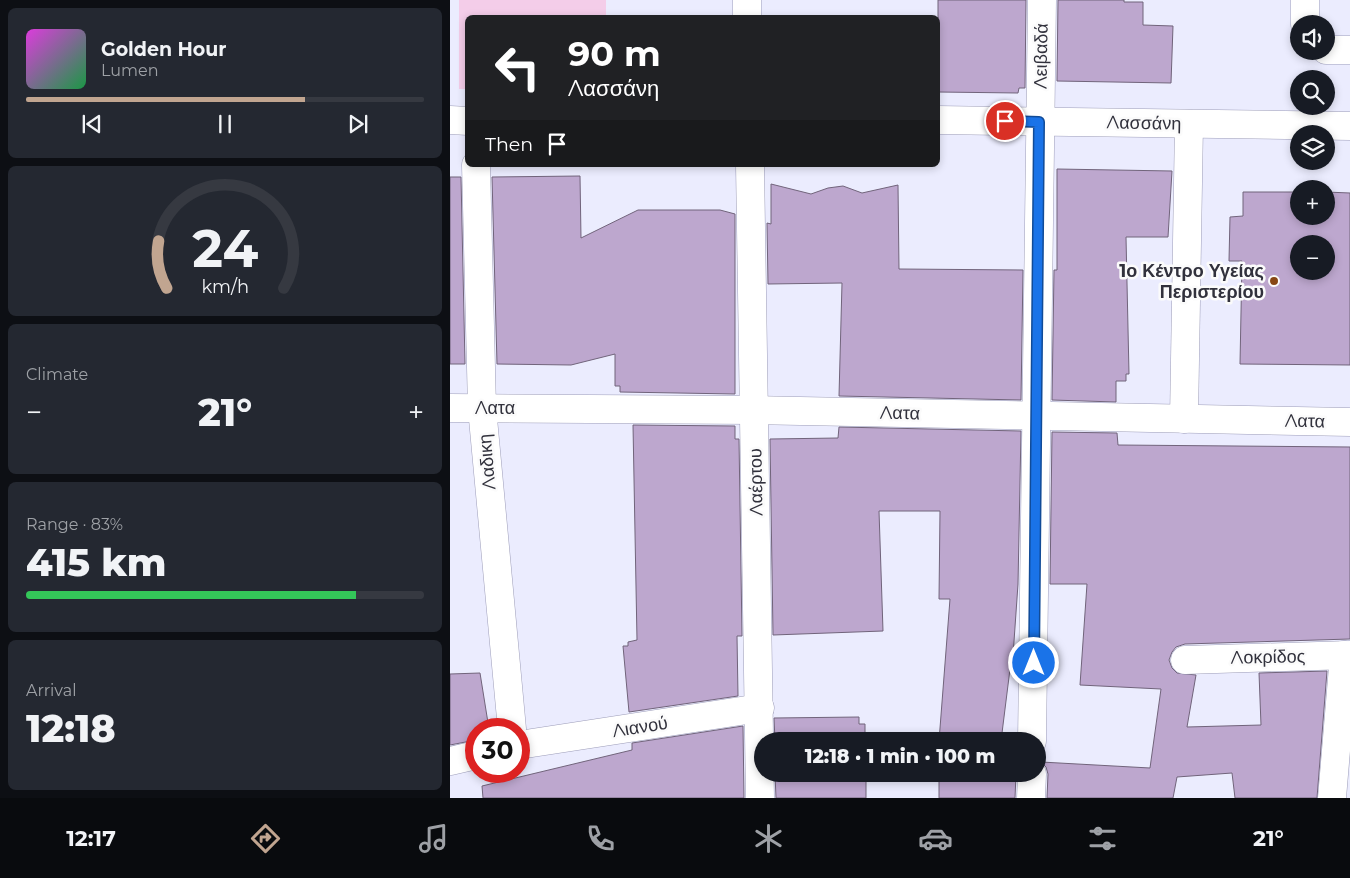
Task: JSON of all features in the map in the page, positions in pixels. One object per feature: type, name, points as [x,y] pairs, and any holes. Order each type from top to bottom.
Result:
[{"type":"street","points":[[746,0],[747,15]]},
{"type":"street","name":"Λειβαδά","points":[[1032,732],[1042,0]]},
{"type":"street","points":[[1305,0],[1305,15]]},
{"type":"street","points":[[1335,50],[1350,50]]},
{"type":"street","points":[[450,120],[465,120]]},
{"type":"street","name":"Λασσάνη","points":[[940,120],[1350,126]]},
{"type":"street","points":[[1184,419],[1189,124]]},
{"type":"street","name":"Λαδικη","points":[[476,167],[482,408],[511,718]]},
{"type":"street","name":"Λαέρτου","points":[[750,167],[760,798]]},
{"type":"street","name":"Λατα","points":[[450,408],[754,410],[1350,422]]},
{"type":"street","points":[[1332,798],[1347,655]]},
{"type":"street","name":"Λοκρίδος","points":[[1185,660],[1347,655]]},
{"type":"street","name":"Λιανού","points":[[530,743],[760,708]]},
{"type":"street","points":[[450,761],[465,758]]},
{"type":"street","points":[[1032,782],[1032,798]]},
{"type":"shaded area","points":[[459,0],[606,0],[606,15],[465,15],[465,89],[459,89]]},
{"type":"building","points":[[938,0],[1026,0],[1025,88],[1019,88],[1018,93],[940,92],[940,15],[938,15]]},
{"type":"building","points":[[1058,0],[1124,0],[1124,2],[1143,2],[1143,25],[1173,26],[1171,83],[1057,81]]},
{"type":"building","points":[[1057,169],[1172,171],[1168,237],[1126,237],[1129,374],[1126,374],[1126,381],[1116,381],[1116,402],[1052,400],[1054,270],[1057,270]]},
{"type":"building","points":[[580,176],[581,238],[638,210],[720,210],[735,214],[735,394],[620,392],[620,386],[615,386],[615,354],[571,365],[497,364],[492,177]]},
{"type":"building","points":[[450,177],[461,177],[465,364],[450,364]]},
{"type":"building","points":[[771,184],[811,194],[828,188],[843,186],[862,193],[898,185],[899,269],[1023,270],[1021,400],[839,396],[842,283],[768,284],[767,223],[771,224]]},
{"type":"building","name":"1ο Κέντρο Υγείας Περιστερίου","points":[[1243,192],[1290,192],[1290,225],[1335,225],[1335,192],[1350,193],[1350,365],[1240,364],[1242,261],[1229,261],[1230,217],[1243,216]]},
{"type":"building","points":[[633,425],[735,426],[735,439],[739,439],[742,636],[737,636],[738,696],[629,712],[623,646],[628,646],[628,642],[637,640]]},
{"type":"building","points":[[839,427],[1021,431],[1018,584],[1012,670],[1010,669],[1002,732],[940,732],[950,599],[939,599],[940,511],[879,511],[883,631],[773,635],[770,439],[838,438]]},
{"type":"building","points":[[1052,432],[1117,433],[1118,445],[1350,447],[1350,639],[1185,644],[1176,647],[1169,660],[1172,668],[1177,673],[1196,675],[1187,727],[1261,725],[1259,673],[1327,671],[1317,798],[1235,798],[1232,773],[1177,777],[1173,798],[1047,798],[1048,774],[1046,762],[1150,768],[1161,689],[1080,685],[1087,584],[1050,584]]},
{"type":"building","points":[[480,673],[487,718],[465,718],[465,742],[450,745],[450,674]]},
{"type":"building","points":[[859,717],[859,724],[865,724],[865,732],[775,732],[774,718]]},
{"type":"building","points":[[743,726],[744,798],[483,798],[482,786],[494,783],[530,783],[530,774],[632,750],[632,743]]},
{"type":"building","points":[[775,782],[866,782],[866,798],[776,798]]},
{"type":"building","points":[[939,782],[1016,782],[1015,798],[939,798]]},
{"type":"place","name":"1ο Κέντρο Υγείας Περιστερίου","points":[[1274,281]]},
{"type":"route","points":[[1005,121],[1039,122],[1034,663]]}]
